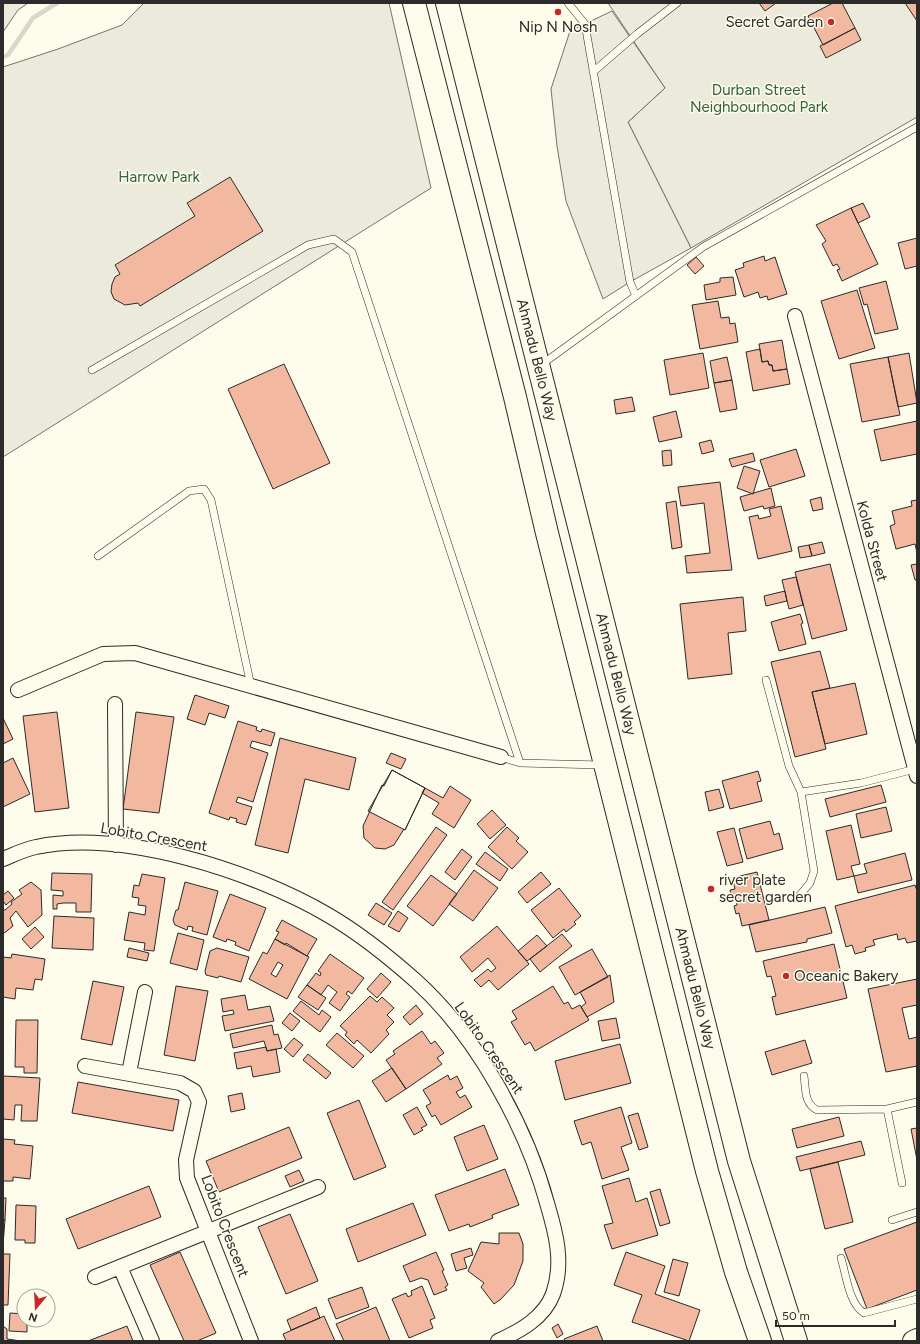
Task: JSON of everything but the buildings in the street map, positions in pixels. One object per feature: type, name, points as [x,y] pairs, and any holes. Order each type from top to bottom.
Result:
[{"type":"main road","name":"Ahmadu Bello Way","points":[[414,3],[513,390],[604,765],[707,1171],[736,1272],[760,1341]]},
{"type":"main road","name":"Ahmadu Bello Way","points":[[448,3],[739,1161],[796,1341]]},
{"type":"main road","points":[[913,1341],[917,1339]]},
{"type":"street","name":"Kolda Street","points":[[795,316],[916,772]]},
{"type":"street","points":[[18,690],[104,654],[135,653],[501,757]]},
{"type":"street","points":[[115,704],[116,845]]},
{"type":"street","name":"Lobito Crescent","points":[[3,859],[34,847],[70,843],[116,845],[167,853],[211,864],[265,884],[327,915],[371,944],[417,982],[452,1020],[486,1067],[515,1117],[540,1176],[557,1238],[558,1266],[553,1294],[541,1314],[515,1334],[498,1341]]},
{"type":"street","points":[[129,1073],[145,992]]},
{"type":"street","name":"Lobito Crescent","points":[[85,1066],[129,1073],[180,1084],[194,1091],[199,1102],[186,1160],[187,1178],[251,1341]]},
{"type":"street","points":[[95,1277],[318,1187]]},
{"type":"street","points":[[120,1267],[152,1341]]},
{"type":"lane","points":[[568,3],[585,24],[630,282],[636,296]]},
{"type":"lane","points":[[593,72],[636,34],[677,3]]},
{"type":"lane","points":[[539,366],[703,247],[917,127]]},
{"type":"lane","points":[[92,370],[308,245],[334,239],[352,252],[520,763]]},
{"type":"lane","points":[[98,556],[189,491],[204,489],[211,500],[251,686]]},
{"type":"lane","points":[[766,680],[789,766],[801,792],[814,871],[810,883],[799,896]]},
{"type":"lane","points":[[501,757],[520,763],[604,765]]},
{"type":"lane","points":[[801,792],[860,783],[916,772]]},
{"type":"lane","points":[[804,1076],[807,1099],[810,1106],[817,1110],[887,1109],[917,1102]]},
{"type":"lane","points":[[887,1109],[902,1183]]},
{"type":"lane","points":[[892,1220],[917,1212]]},
{"type":"lane","points":[[840,1258],[853,1298],[859,1310],[864,1313],[917,1299]]},
{"type":"green space","points":[[3,3],[28,3],[18,10],[3,32]]},
{"type":"green space","name":"Harrow Park","points":[[144,3],[389,3],[431,188],[3,457],[3,67],[58,49],[122,25]]},
{"type":"green space","name":"Durban Street Neighbourhood Park","points":[[608,3],[917,3],[917,117],[691,248],[628,122],[665,88]]},
{"type":"shaded area","points":[[612,11],[665,88],[628,122],[691,248],[603,299],[566,201],[557,146],[551,89],[570,31]]},
{"type":"waterway","points":[[3,57],[8,55],[33,18],[57,3]]},
{"type":"place","name":"Nip N Nosh","points":[[558,12]]},
{"type":"place","name":"Secret Garden","points":[[831,22]]},
{"type":"place","name":"river plate secret garden","points":[[711,889]]},
{"type":"place","name":"Oceanic Bakery","points":[[786,976]]}]
